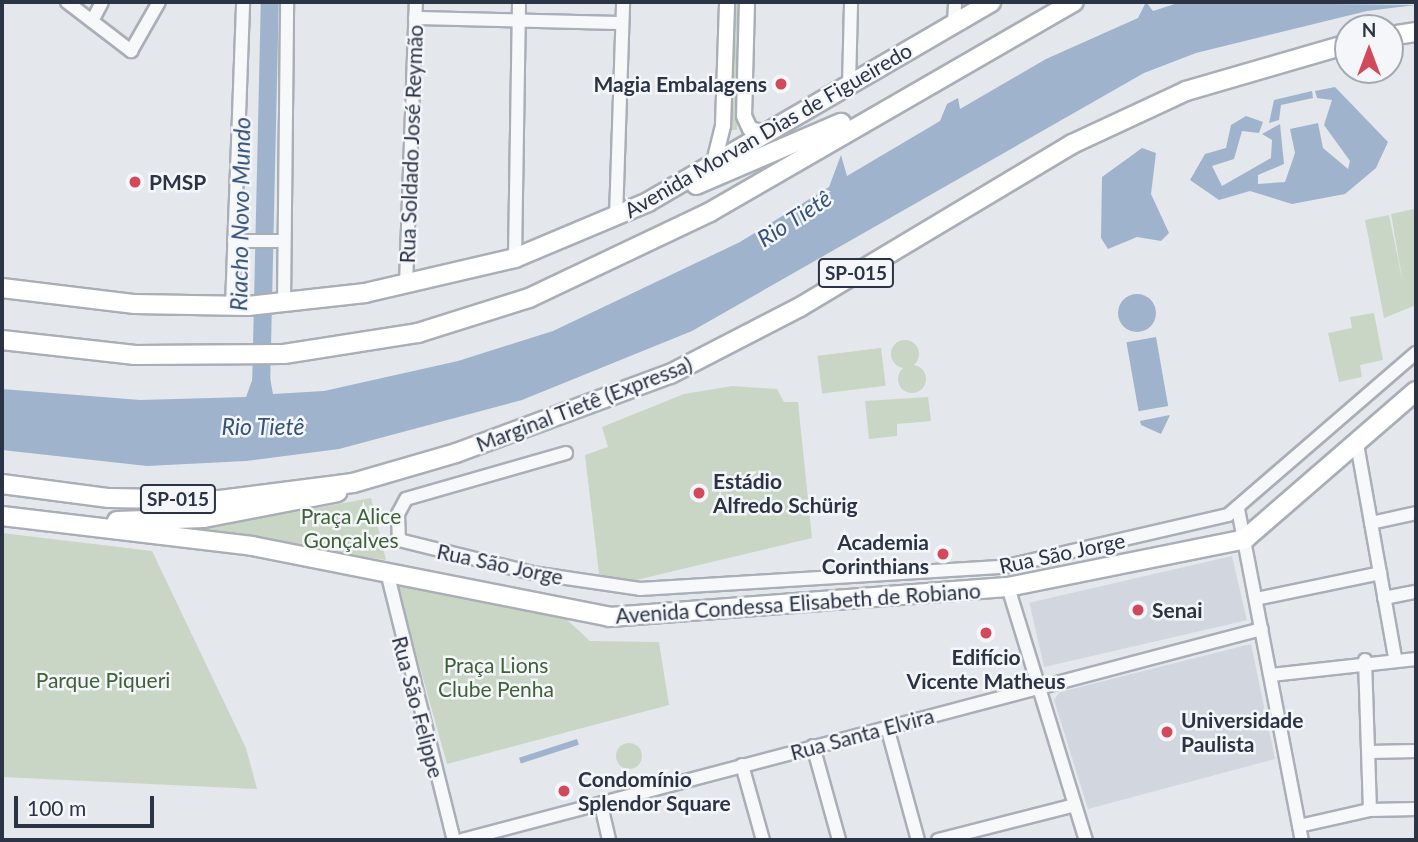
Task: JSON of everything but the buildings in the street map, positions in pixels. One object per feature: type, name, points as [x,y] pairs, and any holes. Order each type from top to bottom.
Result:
[{"type":"highway","name":"Avenida Morvan Dias de Figueiredo","points":[[2,288],[81,300],[240,306],[279,304],[406,285],[515,258],[648,202],[991,2]]},
{"type":"highway","points":[[2,340],[135,355],[284,354],[418,332],[529,298],[709,212],[865,118],[1074,2]]},
{"type":"highway","name":"Marginal Tietê (Expressa)","points":[[2,484],[109,498],[220,500],[354,483],[559,418],[670,374],[800,307],[1072,144],[1186,91],[1334,48]]},
{"type":"highway","points":[[648,202],[667,200],[834,124],[865,118]]},
{"type":"highway","points":[[2,301],[81,300]]},
{"type":"highway","name":"Avenida Condessa Elisabeth de Robiano","points":[[7,516],[252,547],[609,617],[1008,587],[1245,539],[1416,391]]},
{"type":"highway","points":[[7,516],[204,518],[313,501],[354,483]]},
{"type":"main road","points":[[714,162],[723,125],[727,2]]},
{"type":"main road","points":[[747,2],[744,116],[750,128],[766,134]]},
{"type":"street","points":[[67,2],[120,48],[134,50],[159,2]]},
{"type":"street","points":[[92,21],[102,2]]},
{"type":"street","points":[[240,306],[234,241],[243,2]]},
{"type":"street","points":[[279,304],[278,240],[287,2]]},
{"type":"street","name":"Rua Soldado José Reymão","points":[[406,285],[416,2]]},
{"type":"street","points":[[515,258],[519,2]]},
{"type":"street","points":[[616,217],[622,2]]},
{"type":"street","points":[[849,86],[851,2]]},
{"type":"street","points":[[954,23],[955,2]]},
{"type":"street","points":[[415,18],[622,23]]},
{"type":"street","points":[[234,241],[278,240]]},
{"type":"street","name":"Rua São Jorge","points":[[566,453],[406,499],[398,514],[399,540],[533,573],[640,589],[1003,567],[1238,509],[1416,353]]},
{"type":"street","points":[[1357,444],[1395,658]]},
{"type":"street","points":[[1238,509],[1302,840]]},
{"type":"street","points":[[1371,523],[1416,513]]},
{"type":"street","name":"Rua São Felippe","points":[[387,572],[454,840]]},
{"type":"street","points":[[1256,598],[1380,573]]},
{"type":"street","name":"Rua São Jorge","points":[[1008,587],[1086,840]]},
{"type":"street","points":[[1384,598],[1416,592]]},
{"type":"street","name":"Rua Santa Elvira","points":[[462,840],[1262,629]]},
{"type":"street","points":[[1272,675],[1365,660],[1416,659]]},
{"type":"street","points":[[1365,660],[1370,810]]},
{"type":"street","points":[[887,727],[918,840]]},
{"type":"street","points":[[813,746],[839,840]]},
{"type":"street","points":[[1369,752],[1416,751]]},
{"type":"street","points":[[742,765],[763,840]]},
{"type":"street","points":[[938,840],[1075,804]]},
{"type":"street","points":[[601,805],[610,840]]},
{"type":"street","points":[[1299,826],[1370,810],[1416,810]]},
{"type":"shaded area","name":"Senai","points":[[1232,556],[1247,620],[1044,667],[1029,603]]},
{"type":"shaded area","name":"Universidade Paulista","points":[[1251,644],[1275,759],[1088,809],[1054,700],[1060,692]]},
{"type":"green space","points":[[735,2],[740,2],[737,130],[731,130]]},
{"type":"green space","points":[[1414,209],[1416,305],[1384,318],[1365,220],[1389,215],[1403,283],[1391,214]]},
{"type":"green space","points":[[1374,313],[1383,360],[1360,365],[1362,377],[1339,382],[1328,333],[1352,328],[1350,317]]},
{"type":"green space","points":[[905,340],[915,344],[919,354],[915,364],[905,368],[895,364],[891,354],[895,344]]},
{"type":"green space","points":[[881,348],[886,386],[822,394],[817,356]]},
{"type":"green space","points":[[912,365],[922,369],[926,379],[922,389],[912,393],[902,389],[898,379],[902,369]]},
{"type":"green space","name":"Estádio Alfredo Schürig","points":[[732,386],[777,389],[784,402],[798,402],[812,538],[628,582],[599,574],[585,455],[608,447],[602,427],[684,394]]},
{"type":"green space","points":[[928,397],[931,421],[897,424],[897,436],[869,439],[865,401]]},
{"type":"green space","name":"Praça Alice Gonçalves","points":[[371,498],[386,560],[190,531]]},
{"type":"green space","name":"Parque Piqueri","points":[[2,533],[152,551],[246,748],[257,789],[2,777]]},
{"type":"green space","name":"Praça Lions Clube Penha","points":[[397,585],[565,618],[590,641],[659,642],[669,705],[447,764]]},
{"type":"green space","points":[[629,743],[638,747],[642,756],[638,765],[629,769],[620,765],[616,756],[620,747]]},
{"type":"water","name":"Rio Tietê","points":[[1146,2],[1153,11],[1181,2],[1416,5],[1355,14],[1334,14],[1334,19],[1196,53],[1144,73],[692,331],[522,400],[339,449],[246,461],[147,466],[2,450],[2,389],[140,400],[246,397],[257,367],[268,367],[273,394],[324,391],[458,361],[553,331],[740,242],[829,187],[841,155],[847,176],[940,121],[947,104],[958,98],[960,109],[1046,59],[1138,18]]},
{"type":"water","points":[[1335,87],[1388,142],[1376,168],[1345,194],[1292,204],[1250,191],[1219,200],[1190,180],[1205,154],[1226,148],[1231,125],[1246,116],[1263,122],[1259,133],[1242,131],[1234,159],[1212,166],[1222,186],[1271,158],[1272,140],[1262,134],[1280,124],[1284,164],[1258,175],[1258,184],[1285,182],[1295,153],[1290,129],[1318,123],[1323,148],[1348,169],[1350,161],[1324,125],[1332,100],[1317,98],[1315,91]]},
{"type":"water","points":[[1312,91],[1313,98],[1281,105],[1279,120],[1269,123],[1274,100]]},
{"type":"water","points":[[1142,148],[1156,153],[1151,194],[1169,233],[1161,241],[1137,237],[1108,249],[1101,238],[1102,177]]},
{"type":"water","points":[[1137,294],[1150,300],[1156,313],[1150,326],[1137,332],[1124,326],[1118,313],[1124,300]]},
{"type":"water","points":[[1156,337],[1168,406],[1139,411],[1126,342]]},
{"type":"water","points":[[1170,415],[1161,434],[1141,425],[1140,421]]},
{"type":"water","points":[[577,739],[579,745],[521,764],[519,758]]},
{"type":"waterway","name":"Riacho Novo Mundo","points":[[261,390],[270,2]]},
{"type":"place","name":"Magia Embalagens","points":[[781,84]]},
{"type":"place","name":"PMSP","points":[[135,182]]},
{"type":"place","name":"Estádio Alfredo Schürig","points":[[699,493]]},
{"type":"place","name":"Academia Corinthians","points":[[943,554]]},
{"type":"place","name":"Senai","points":[[1138,610]]},
{"type":"place","name":"Edifício Vicente Matheus","points":[[986,633]]},
{"type":"place","name":"Universidade Paulista","points":[[1167,732]]},
{"type":"place","name":"Condomínio Splendor Square","points":[[564,791]]}]
